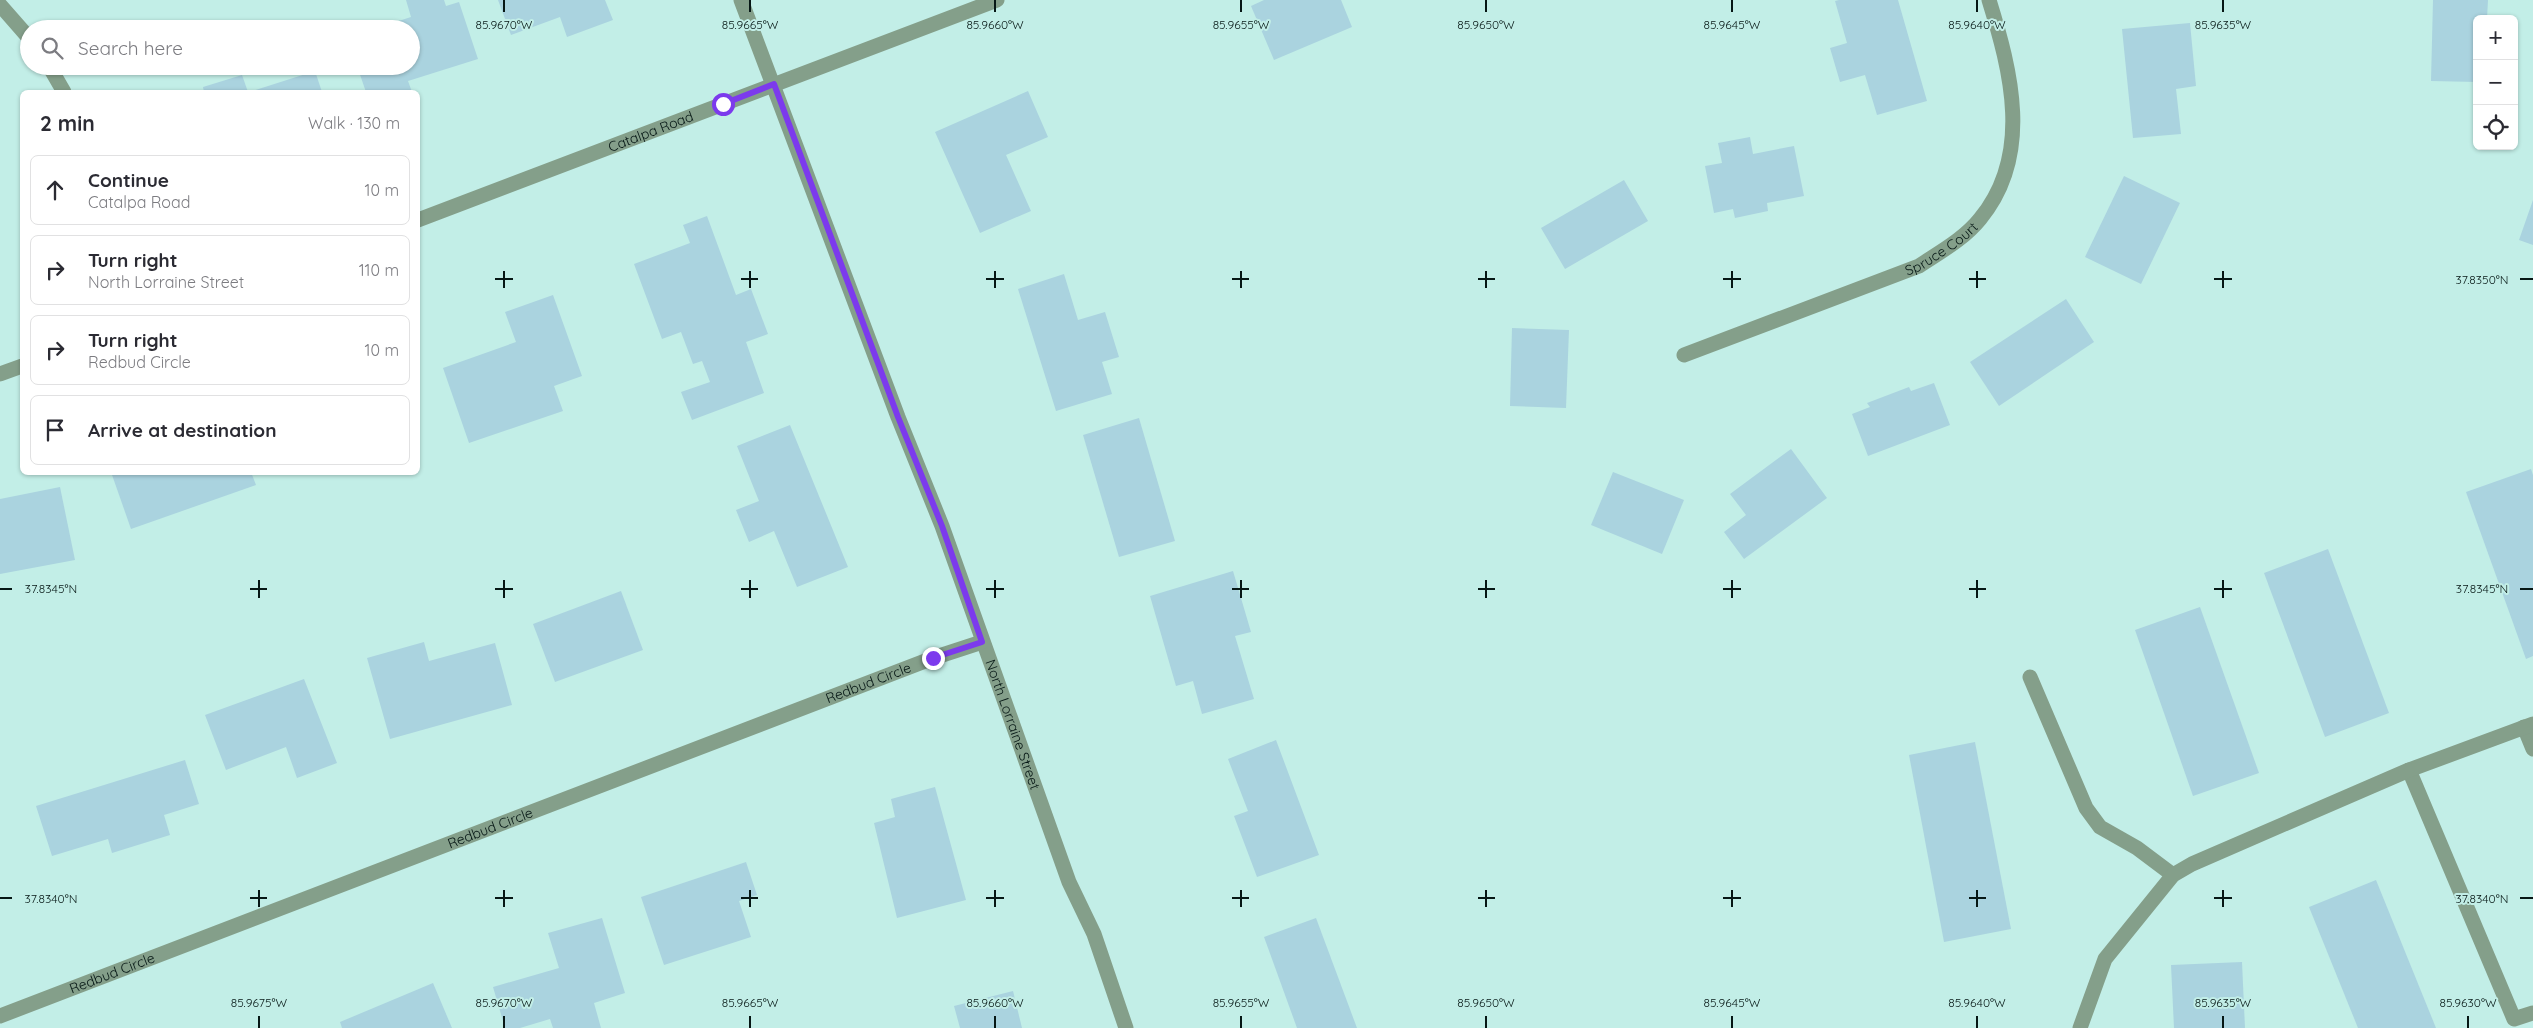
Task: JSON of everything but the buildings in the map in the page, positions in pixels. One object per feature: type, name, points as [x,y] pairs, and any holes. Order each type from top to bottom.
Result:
[{"type":"street","name":"North Lorraine Street","points":[[741,0],[898,417],[942,526],[1069,882],[1094,934],[1126,1028]]},
{"type":"street","name":"Catalpa Road","points":[[420,219],[997,0]]},
{"type":"street","name":"Spruce Court","points":[[1684,355],[1920,266],[1952,245],[1980,219],[2000,187],[2012,150],[2013,113],[2009,75],[1989,0]]},
{"type":"street","points":[[0,5],[20,28]]},
{"type":"street","points":[[54,75],[63,90]]},
{"type":"street","points":[[0,374],[20,367]]},
{"type":"street","name":"Redbud Circle","points":[[0,1016],[924,661],[982,642]]},
{"type":"street","points":[[2030,677],[2086,808],[2100,827],[2136,848],[2173,875]]},
{"type":"street","points":[[2080,1028],[2105,959],[2173,875],[2192,864],[2409,770],[2529,725],[2533,749]]},
{"type":"street","points":[[2409,770],[2514,1019],[2533,1013]]},
{"type":"route","points":[[723,104],[774,84],[898,417],[942,526],[982,642],[962,646],[933,658]]}]
